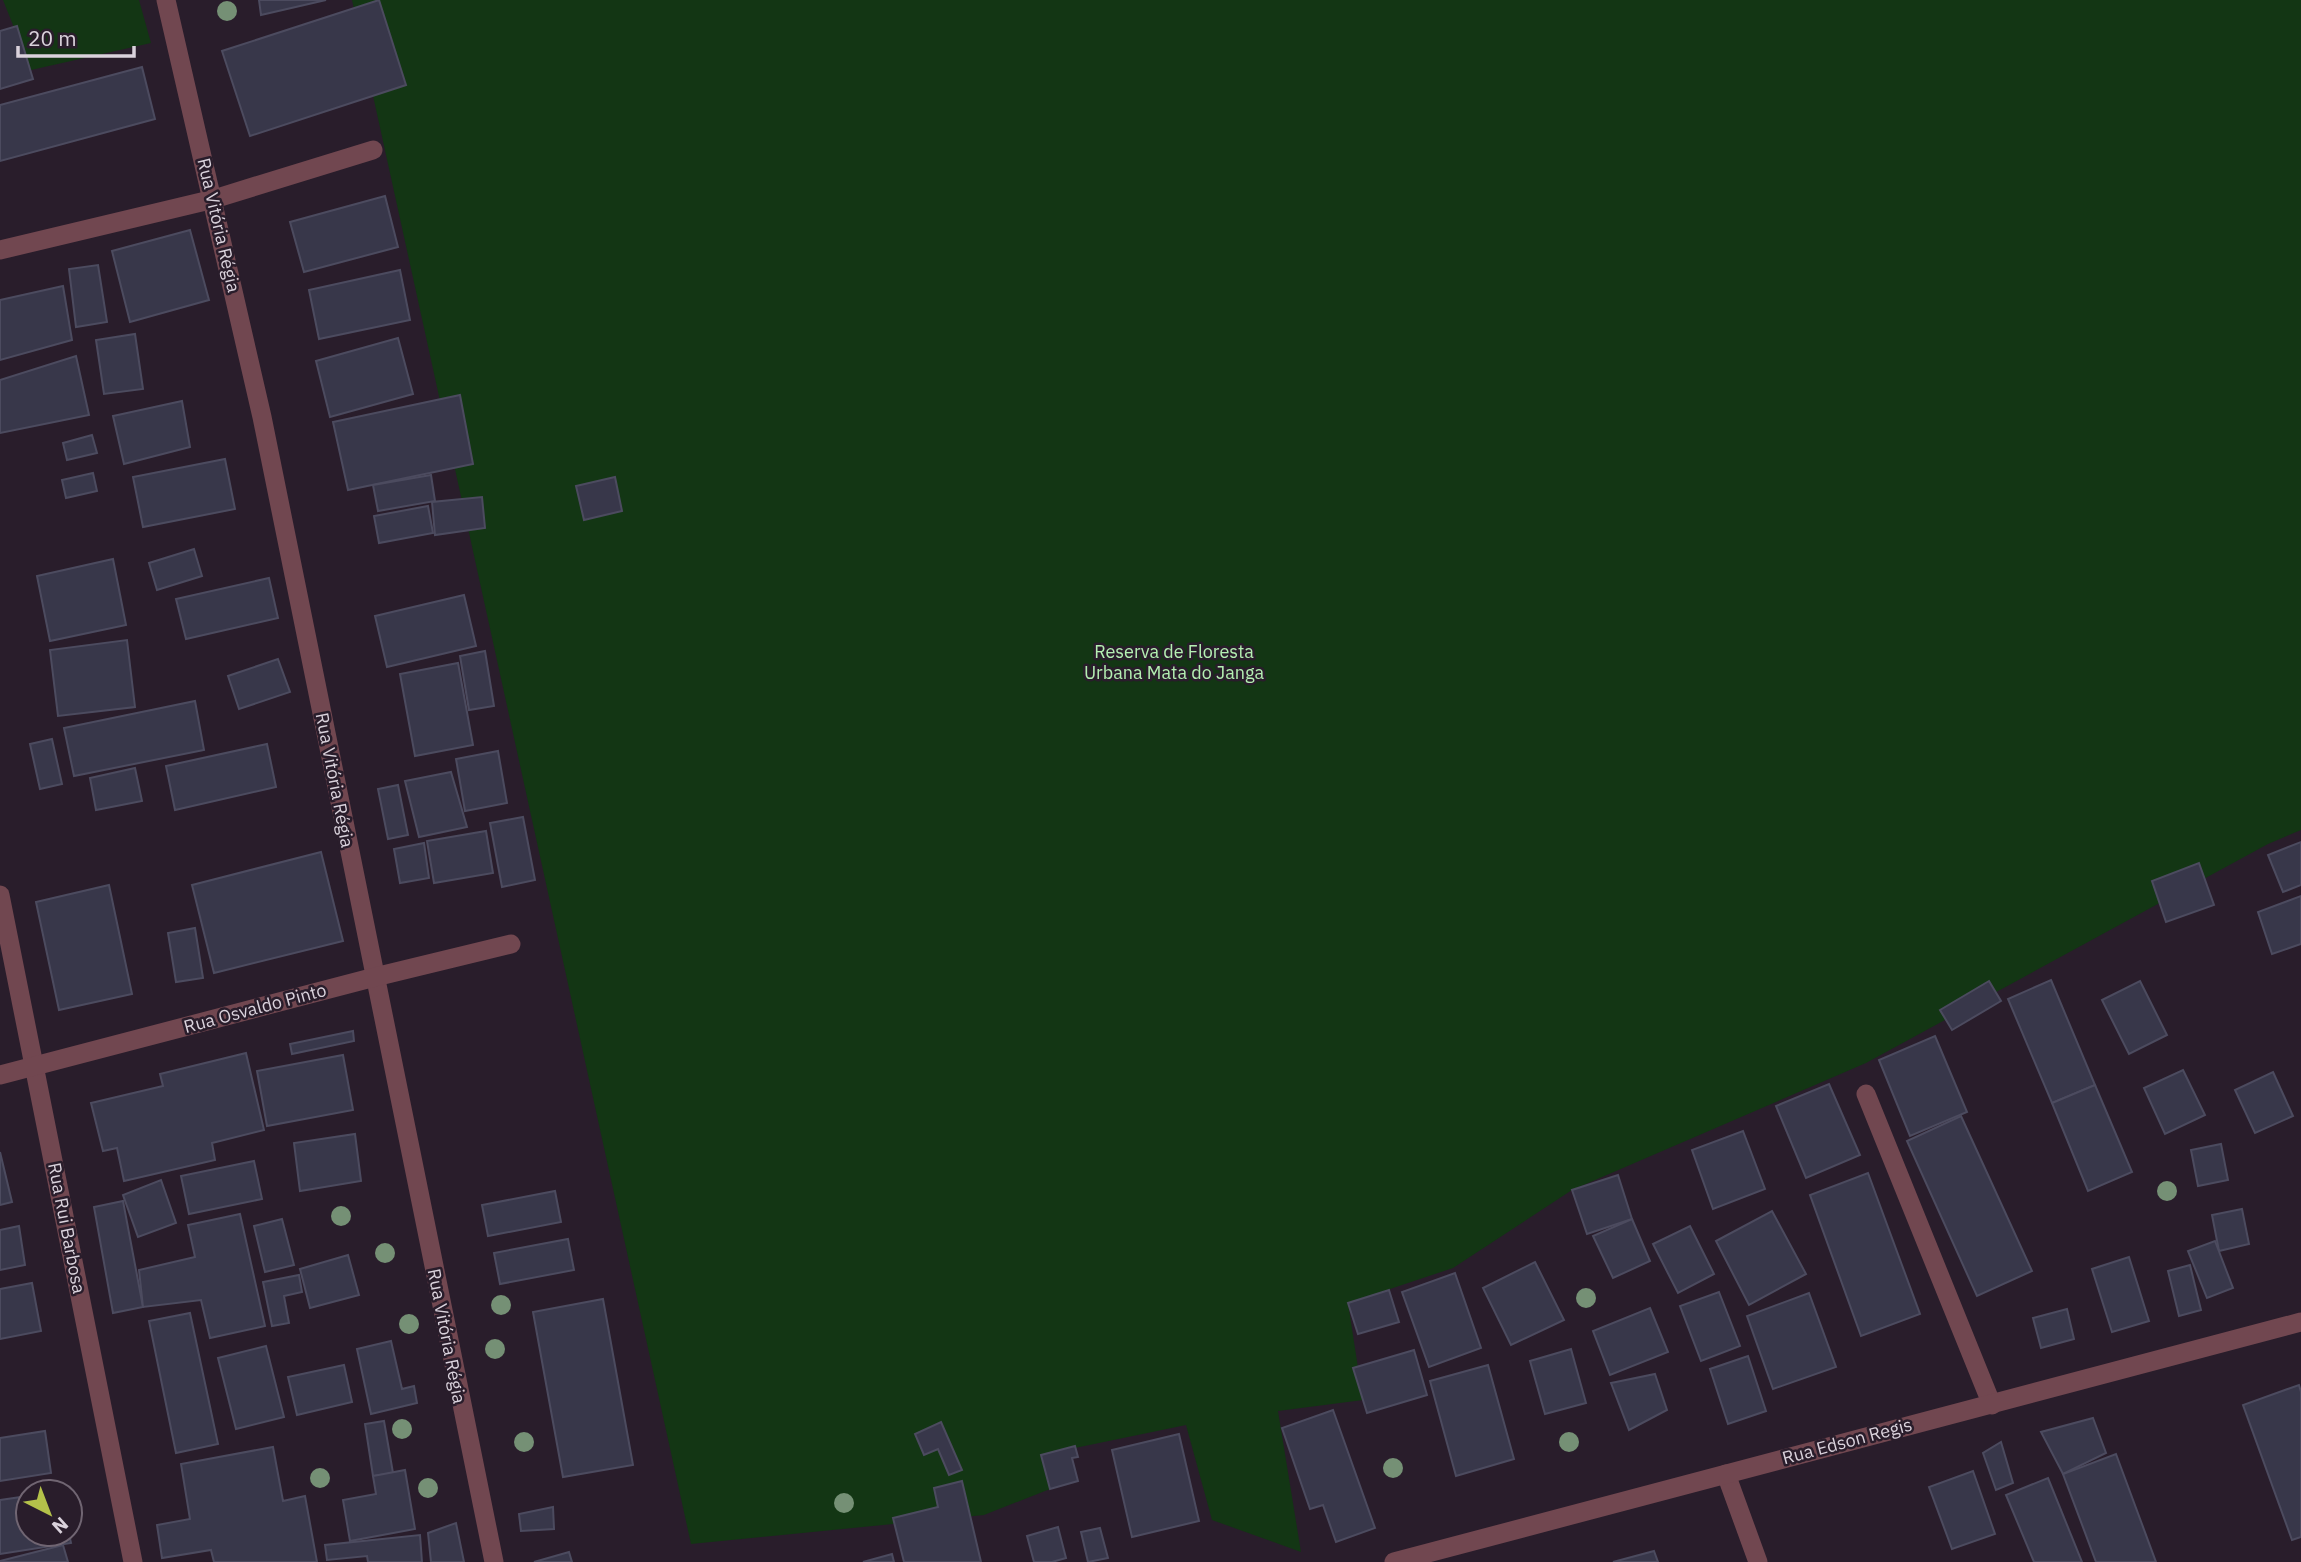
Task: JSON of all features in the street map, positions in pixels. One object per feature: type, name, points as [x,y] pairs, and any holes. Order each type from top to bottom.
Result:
[{"type":"street","name":"Rua Vitória Régia","points":[[166,0],[214,199],[262,417],[494,1562]]},
{"type":"street","points":[[0,250],[214,199],[373,150]]},
{"type":"street","name":"Rua Rui Barbosa","points":[[0,895],[133,1562]]},
{"type":"street","name":"Rua Osvaldo Pinto","points":[[0,1075],[511,944]]},
{"type":"street","points":[[1866,1094],[1992,1405]]},
{"type":"street","name":"Rua Edson Regis","points":[[1394,1562],[2301,1322]]},
{"type":"street","points":[[1726,1474],[1758,1562]]},
{"type":"green space","points":[[3,0],[139,0],[151,43],[31,70]]},
{"type":"green space","name":"Reserva de Floresta Urbana Mata do Janga","points":[[352,0],[2301,0],[2301,830],[2268,844],[1866,1063],[1572,1190],[1453,1268],[1348,1303],[1363,1400],[1278,1411],[1301,1552],[1212,1520],[1186,1425],[1041,1455],[1050,1489],[984,1515],[691,1544]]},
{"type":"building","points":[[259,0],[326,0],[261,15]]},
{"type":"building","points":[[379,0],[406,85],[250,136],[222,51]]},
{"type":"building","points":[[17,26],[33,79],[0,89],[0,31]]},
{"type":"building","points":[[142,67],[155,119],[0,161],[0,105]]},
{"type":"building","points":[[385,196],[398,247],[304,272],[290,222]]},
{"type":"building","points":[[190,230],[209,300],[130,322],[112,251]]},
{"type":"building","points":[[98,265],[107,322],[76,327],[69,269]]},
{"type":"building","points":[[400,270],[410,320],[319,339],[309,290]]},
{"type":"building","points":[[63,286],[72,340],[0,360],[0,300]]},
{"type":"building","points":[[135,334],[143,389],[104,394],[96,340]]},
{"type":"building","points":[[398,338],[413,394],[330,417],[316,361]]},
{"type":"building","points":[[76,356],[89,415],[0,433],[0,380]]},
{"type":"building","points":[[460,395],[473,464],[348,490],[333,422]]},
{"type":"building","points":[[182,401],[190,447],[124,464],[113,416]]},
{"type":"building","points":[[92,435],[97,453],[67,460],[63,443]]},
{"type":"building","points":[[225,459],[235,509],[143,527],[133,477]]},
{"type":"building","points":[[93,473],[97,491],[66,498],[62,480]]},
{"type":"building","points":[[431,475],[435,501],[378,511],[373,485]]},
{"type":"building","points":[[615,477],[622,511],[584,520],[576,486]]},
{"type":"building","points":[[482,497],[485,528],[435,535],[432,502]]},
{"type":"building","points":[[428,506],[433,533],[379,543],[374,516]]},
{"type":"building","points":[[194,549],[202,576],[157,590],[149,563]]},
{"type":"building","points":[[113,559],[126,625],[50,641],[37,576]]},
{"type":"building","points":[[269,578],[278,618],[186,639],[176,599]]},
{"type":"building","points":[[464,595],[476,646],[387,667],[375,616]]},
{"type":"building","points":[[127,640],[135,707],[58,716],[50,650]]},
{"type":"building","points":[[485,651],[494,706],[469,710],[460,656]]},
{"type":"building","points":[[278,659],[290,692],[239,709],[228,676]]},
{"type":"building","points":[[458,663],[473,745],[415,756],[400,674]]},
{"type":"building","points":[[195,701],[204,750],[74,776],[64,728]]},
{"type":"building","points":[[52,739],[62,784],[40,789],[30,744]]},
{"type":"building","points":[[267,744],[276,787],[175,810],[166,766]]},
{"type":"building","points":[[498,751],[507,803],[465,811],[456,759]]},
{"type":"building","points":[[135,768],[142,801],[96,810],[90,778]]},
{"type":"building","points":[[451,772],[467,827],[419,837],[405,781]]},
{"type":"building","points":[[398,785],[408,835],[388,839],[378,789]]},
{"type":"building","points":[[523,817],[535,880],[502,887],[490,823]]},
{"type":"building","points":[[486,831],[493,873],[434,883],[427,841]]},
{"type":"building","points":[[2301,842],[2301,885],[2283,892],[2268,855]]},
{"type":"building","points":[[424,843],[429,878],[400,883],[394,849]]},
{"type":"building","points":[[321,852],[343,941],[214,973],[192,885]]},
{"type":"building","points":[[2199,863],[2214,905],[2166,922],[2152,881]]},
{"type":"building","points":[[109,885],[132,994],[59,1010],[36,902]]},
{"type":"building","points":[[2301,896],[2301,944],[2272,954],[2258,912]]},
{"type":"building","points":[[195,928],[203,978],[176,982],[168,933]]},
{"type":"building","points":[[2051,980],[2095,1085],[2052,1103],[2008,999]]},
{"type":"building","points":[[1989,981],[2001,1001],[1952,1030],[1940,1010]]},
{"type":"building","points":[[2140,981],[2167,1035],[2129,1054],[2102,1000]]},
{"type":"building","points":[[353,1031],[354,1041],[292,1054],[290,1044]]},
{"type":"building","points":[[1935,1036],[1967,1112],[1910,1136],[1879,1060]]},
{"type":"building","points":[[246,1053],[264,1130],[212,1143],[215,1160],[124,1181],[117,1148],[103,1151],[91,1103],[163,1086],[160,1074]]},
{"type":"building","points":[[343,1055],[353,1110],[267,1126],[257,1071]]},
{"type":"building","points":[[2183,1070],[2205,1115],[2165,1134],[2144,1088]]},
{"type":"building","points":[[2273,1072],[2293,1116],[2255,1133],[2235,1090]]},
{"type":"building","points":[[1829,1084],[1860,1155],[1806,1178],[1776,1106]]},
{"type":"building","points":[[2095,1085],[2132,1172],[2088,1191],[2052,1103]]},
{"type":"building","points":[[1961,1116],[2032,1271],[1977,1296],[1907,1141]]},
{"type":"building","points":[[1743,1131],[1765,1189],[1713,1209],[1692,1150]]},
{"type":"building","points":[[355,1134],[361,1181],[300,1191],[294,1143]]},
{"type":"building","points":[[2221,1144],[2228,1180],[2198,1186],[2191,1150]]},
{"type":"building","points":[[0,1152],[12,1202],[0,1205]]},
{"type":"building","points":[[254,1161],[262,1199],[189,1214],[181,1176]]},
{"type":"building","points":[[1868,1173],[1920,1314],[1861,1336],[1810,1195]]},
{"type":"building","points":[[1618,1175],[1632,1219],[1587,1234],[1572,1190]]},
{"type":"building","points":[[161,1180],[176,1223],[138,1237],[123,1195]]},
{"type":"building","points":[[555,1191],[561,1222],[488,1236],[482,1205]]},
{"type":"building","points":[[123,1201],[143,1307],[113,1313],[94,1207]]},
{"type":"building","points":[[2242,1209],[2249,1244],[2219,1251],[2212,1215]]},
{"type":"building","points":[[1772,1211],[1806,1274],[1749,1305],[1716,1241]]},
{"type":"building","points":[[240,1214],[265,1326],[210,1338],[201,1300],[143,1307],[139,1270],[195,1257],[188,1225]]},
{"type":"building","points":[[282,1219],[294,1265],[265,1272],[254,1226]]},
{"type":"building","points":[[1632,1219],[1650,1261],[1613,1278],[1593,1236]]},
{"type":"building","points":[[19,1226],[25,1265],[0,1270],[0,1230]]},
{"type":"building","points":[[1690,1226],[1714,1274],[1678,1293],[1653,1244]]},
{"type":"building","points":[[568,1239],[574,1270],[500,1284],[494,1253]]},
{"type":"building","points":[[2215,1241],[2233,1288],[2207,1298],[2188,1251]]},
{"type":"building","points":[[348,1255],[359,1295],[310,1308],[300,1269]]},
{"type":"building","points":[[2129,1257],[2149,1321],[2112,1332],[2092,1269]]},
{"type":"building","points":[[1535,1262],[1564,1320],[1511,1345],[1483,1288]]},
{"type":"building","points":[[2190,1265],[2201,1310],[2179,1316],[2168,1271]]},
{"type":"building","points":[[1455,1273],[1481,1348],[1429,1367],[1402,1292]]},
{"type":"building","points":[[299,1275],[302,1292],[284,1296],[289,1323],[272,1326],[263,1282]]},
{"type":"building","points":[[32,1283],[41,1331],[0,1339],[0,1289]]},
{"type":"building","points":[[1389,1290],[1399,1322],[1358,1334],[1348,1303]]},
{"type":"building","points":[[1719,1292],[1740,1346],[1701,1361],[1680,1306]]},
{"type":"building","points":[[1809,1293],[1836,1367],[1773,1389],[1747,1316]]},
{"type":"building","points":[[603,1299],[633,1465],[563,1477],[533,1312]]},
{"type":"building","points":[[1650,1308],[1668,1352],[1610,1375],[1593,1331]]},
{"type":"building","points":[[2067,1309],[2074,1339],[2041,1348],[2033,1318]]},
{"type":"building","points":[[190,1313],[218,1444],[176,1453],[149,1321]]},
{"type":"building","points":[[391,1341],[402,1389],[414,1386],[417,1403],[371,1414],[357,1349]]},
{"type":"building","points":[[266,1346],[284,1417],[236,1429],[218,1358]]},
{"type":"building","points":[[1571,1349],[1586,1403],[1545,1414],[1530,1361]]},
{"type":"building","points":[[1414,1350],[1427,1395],[1367,1413],[1353,1368]]},
{"type":"building","points":[[1748,1356],[1766,1411],[1728,1424],[1710,1369]]},
{"type":"building","points":[[344,1365],[352,1402],[297,1415],[288,1377]]},
{"type":"building","points":[[1488,1365],[1514,1459],[1456,1476],[1430,1381]]},
{"type":"building","points":[[1655,1374],[1667,1410],[1629,1430],[1611,1383]]},
{"type":"building","points":[[2299,1385],[2301,1537],[2292,1540],[2243,1405]]},
{"type":"building","points":[[1333,1410],[1375,1528],[1336,1542],[1323,1505],[1310,1509],[1282,1428]]},
{"type":"building","points":[[2093,1418],[2106,1453],[2063,1474],[2041,1432]]},
{"type":"building","points":[[384,1421],[393,1473],[373,1476],[365,1424]]},
{"type":"building","points":[[941,1422],[962,1470],[949,1475],[938,1449],[924,1455],[915,1434]]},
{"type":"building","points":[[45,1431],[51,1473],[0,1481],[0,1438]]},
{"type":"building","points":[[1179,1434],[1199,1521],[1132,1537],[1112,1450]]},
{"type":"building","points":[[2001,1442],[2013,1483],[1996,1490],[1983,1453]]},
{"type":"building","points":[[1075,1446],[1078,1457],[1072,1458],[1078,1481],[1050,1489],[1041,1455]]},
{"type":"building","points":[[273,1447],[283,1501],[305,1496],[317,1562],[214,1562],[211,1550],[162,1558],[157,1525],[190,1519],[181,1464]]},
{"type":"building","points":[[2116,1454],[2156,1562],[2096,1562],[2063,1474]]},
{"type":"building","points":[[405,1470],[415,1529],[350,1541],[343,1500],[376,1494],[373,1476]]},
{"type":"building","points":[[1973,1471],[1995,1534],[1952,1549],[1929,1487]]},
{"type":"building","points":[[2048,1478],[2082,1562],[2034,1562],[2006,1495]]},
{"type":"building","points":[[962,1481],[981,1562],[904,1562],[893,1518],[938,1507],[934,1488]]},
{"type":"building","points":[[14,1498],[14,1548],[39,1548],[0,1554],[0,1500]]},
{"type":"building","points":[[553,1507],[554,1529],[521,1531],[519,1514]]},
{"type":"building","points":[[456,1523],[464,1562],[431,1562],[428,1533]]},
{"type":"building","points":[[1058,1527],[1066,1558],[1052,1562],[1034,1562],[1027,1536]]},
{"type":"building","points":[[1100,1528],[1108,1558],[1088,1562],[1081,1532]]},
{"type":"building","points":[[420,1535],[422,1562],[368,1562],[367,1556],[327,1560],[325,1545]]},
{"type":"building","points":[[51,1548],[64,1548],[68,1562],[0,1562]]},
{"type":"building","points":[[1654,1551],[1658,1562],[1613,1562]]},
{"type":"building","points":[[569,1552],[572,1562],[534,1562]]},
{"type":"building","points":[[892,1554],[894,1562],[863,1562]]}]
